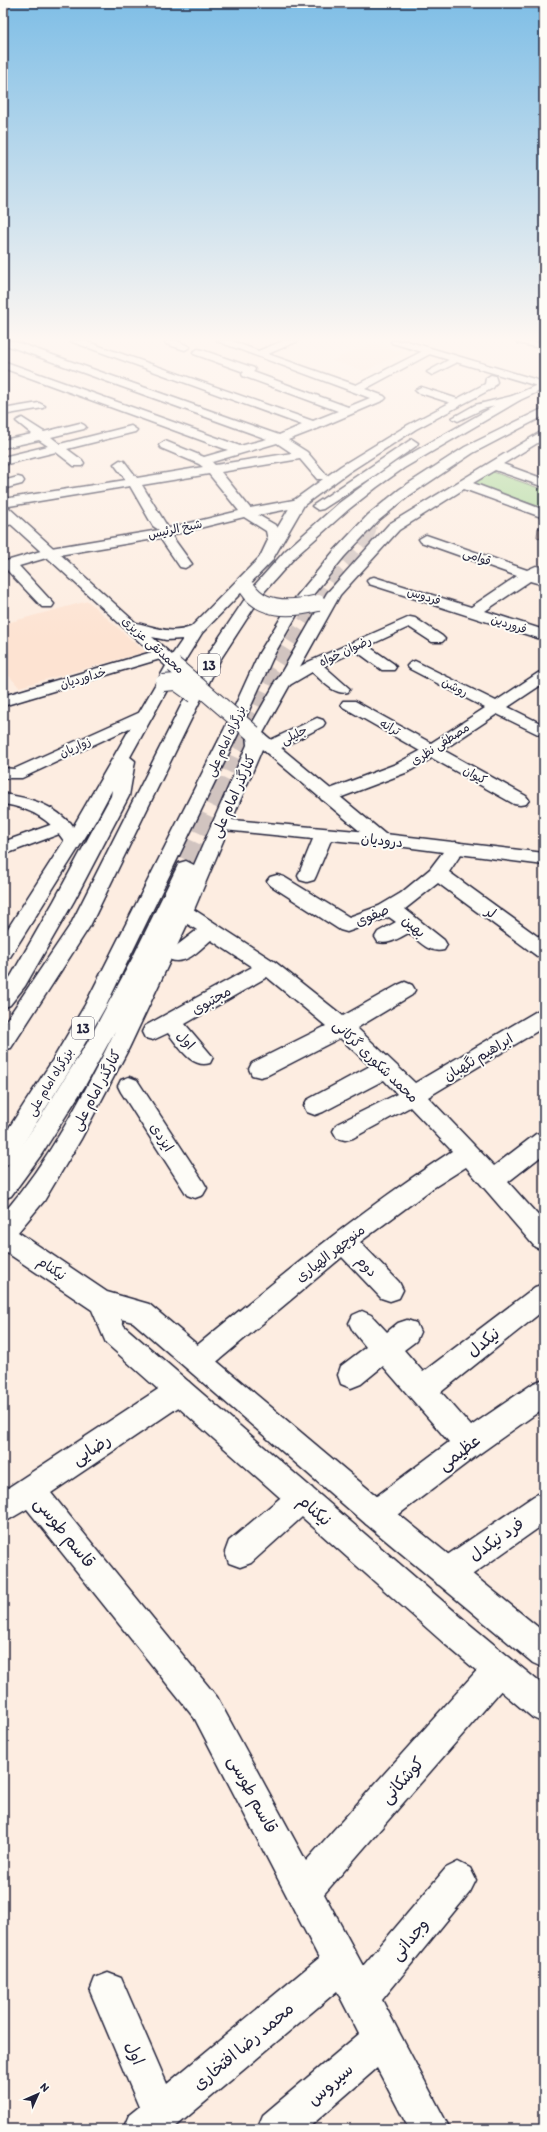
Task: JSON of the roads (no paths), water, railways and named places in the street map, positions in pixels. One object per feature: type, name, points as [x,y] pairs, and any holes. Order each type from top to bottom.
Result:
[{"type":"main road","points":[[48,440],[77,467],[86,490]]},
{"type":"main road","points":[[3,461],[87,440]]},
{"type":"main road","points":[[100,440],[111,449]]},
{"type":"main road","points":[[213,440],[239,450]]},
{"type":"main road","points":[[208,465],[239,450],[274,440]]},
{"type":"main road","points":[[281,440],[303,455],[321,476]]},
{"type":"main road","points":[[3,952],[69,834],[129,744],[163,683],[168,659],[261,565],[299,503],[345,470],[391,440]]},
{"type":"main road","points":[[278,539],[310,511],[367,475],[416,440]]},
{"type":"main road","name":"13","points":[[3,1042],[80,926],[212,660],[258,590],[290,554],[344,506],[400,465],[442,440]]},
{"type":"main road","name":"بزرگراه امام علی","points":[[3,1156],[60,1066],[95,1006],[232,730],[267,653],[292,611],[339,554],[373,518],[405,492],[468,450],[487,440]]},
{"type":"main road","points":[[477,460],[511,440]]},
{"type":"main road","name":"کنارگذر امام علی","points":[[3,1232],[35,1194],[74,1132],[118,1048],[183,912],[255,745],[254,734],[334,593],[394,527],[459,479],[493,465],[533,440]]},
{"type":"main road","points":[[165,445],[208,465],[245,511],[272,529],[275,540],[248,589],[254,599],[277,606],[296,608],[318,603],[334,593]]},
{"type":"main road","points":[[3,503],[134,482],[208,465],[303,455]]},
{"type":"main road","points":[[16,458],[28,470]]},
{"type":"main road","points":[[120,464],[134,482],[185,564]]},
{"type":"main road","points":[[493,465],[544,483]]},
{"type":"main road","points":[[459,479],[544,514]]},
{"type":"main road","points":[[3,485],[18,481]]},
{"type":"main road","name":"شیخ الرئیس","points":[[6,565],[51,552],[245,511],[299,503]]},
{"type":"main road","name":"محمدتقی عزیزی","points":[[7,518],[51,552],[219,704],[380,839]]},
{"type":"main road","name":"قوامی","points":[[426,539],[544,581]]},
{"type":"main road","points":[[6,565],[47,604]]},
{"type":"main road","points":[[474,612],[544,565]]},
{"type":"main road","name":"فردوس","points":[[374,581],[474,612]]},
{"type":"main road","name":"فروردین","points":[[474,612],[544,635]]},
{"type":"main road","name":"رضوان خواه","points":[[282,684],[313,665],[410,621],[437,639]]},
{"type":"main road","points":[[130,625],[146,632],[164,636],[184,635],[196,630]]},
{"type":"main road","points":[[357,645],[388,667]]},
{"type":"main road","name":"خداوردیان","points":[[3,701],[168,659]]},
{"type":"main road","points":[[313,665],[342,689]]},
{"type":"main road","name":"روشن","points":[[415,666],[544,732]]},
{"type":"main road","name":"مصطفی نظری","points":[[328,796],[402,768],[431,751],[544,676]]},
{"type":"main road","points":[[163,683],[173,681],[179,682],[200,700],[219,704]]},
{"type":"main road","name":"ترانه","points":[[349,704],[431,751]]},
{"type":"main road","name":"زواریان","points":[[3,773],[16,774],[145,715]]},
{"type":"main road","name":"جلیلی","points":[[270,747],[317,723]]},
{"type":"main road","points":[[3,1189],[25,1163],[86,1066],[142,962],[243,743],[254,734]]},
{"type":"main road","points":[[3,1000],[18,980],[60,907],[120,796],[129,744]]},
{"type":"main road","name":"کیوان","points":[[431,751],[520,800]]},
{"type":"main road","points":[[3,799],[25,802],[45,810],[69,834]]},
{"type":"main road","name":"درودیان","points":[[220,825],[380,839],[544,859]]},
{"type":"main road","points":[[3,849],[69,834]]},
{"type":"main road","points":[[307,876],[324,834]]},
{"type":"main road","name":"صفوی","points":[[277,881],[347,925],[391,908],[438,873],[453,857],[456,848]]},
{"type":"main road","name":"لر","points":[[438,873],[544,951]]},
{"type":"main road","name":"بهین","points":[[391,908],[437,945]]},
{"type":"main road","name":"محمد شکوری گرکانی","points":[[183,912],[268,967],[342,1027],[386,1068],[468,1153],[544,1239]]},
{"type":"main road","points":[[385,937],[410,923]]},
{"type":"main road","points":[[178,955],[211,930]]},
{"type":"main road","name":"مجتبوی","points":[[162,1028],[268,967]]},
{"type":"main road","points":[[260,1068],[342,1027],[405,990]]},
{"type":"main road","name":"ابراهیم نگهبان","points":[[345,1131],[412,1096],[540,1025]]},
{"type":"main road","name":"اول","points":[[162,1028],[202,1057]]},
{"type":"main road","points":[[315,1106],[386,1068]]},
{"type":"main road","name":"ایزدی","points":[[129,1086],[195,1188]]},
{"type":"main road","points":[[492,1180],[540,1136]]},
{"type":"main road","name":"منوچهر الهیاری","points":[[198,1361],[343,1241],[425,1181],[468,1153]]},
{"type":"main road","name":"نیکنام","points":[[3,1236],[101,1302],[140,1312],[376,1514],[448,1573],[541,1645]]},
{"type":"main road","name":"دوم","points":[[343,1241],[390,1290]]},
{"type":"main road","name":"نیکدل","points":[[423,1389],[544,1295]]},
{"type":"main road","name":"نیکنام","points":[[101,1302],[114,1334],[499,1670],[544,1707]]},
{"type":"main road","points":[[362,1322],[423,1389],[469,1444]]},
{"type":"main road","points":[[351,1375],[407,1332]]},
{"type":"main road","name":"رضایی","points":[[3,1508],[179,1391]]},
{"type":"main road","name":"عظیمی","points":[[376,1514],[469,1444],[544,1392]]},
{"type":"main road","name":"قاسم طوسی","points":[[30,1489],[206,1708],[430,2129]]},
{"type":"main road","points":[[240,1552],[302,1498]]},
{"type":"main road","name":"فرد نیکدل","points":[[448,1573],[544,1506]]},
{"type":"main road","name":"کوشکانی","points":[[304,1890],[499,1670]]},
{"type":"main road","name":"وجدانی","points":[[360,1998],[458,1880]]},
{"type":"main road","name":"محمد رضا افتخاری","points":[[152,2122],[342,1963]]},
{"type":"main road","name":"اول","points":[[108,1991],[152,2122]]},
{"type":"main road","name":"سیروس","points":[[277,2129],[382,2039]]},
{"type":"tunnel","points":[[368,537],[373,518]]},
{"type":"tunnel","points":[[217,793],[272,675],[331,581],[367,543],[369,536]]},
{"type":"tunnel","points":[[173,887],[218,792]]}]
